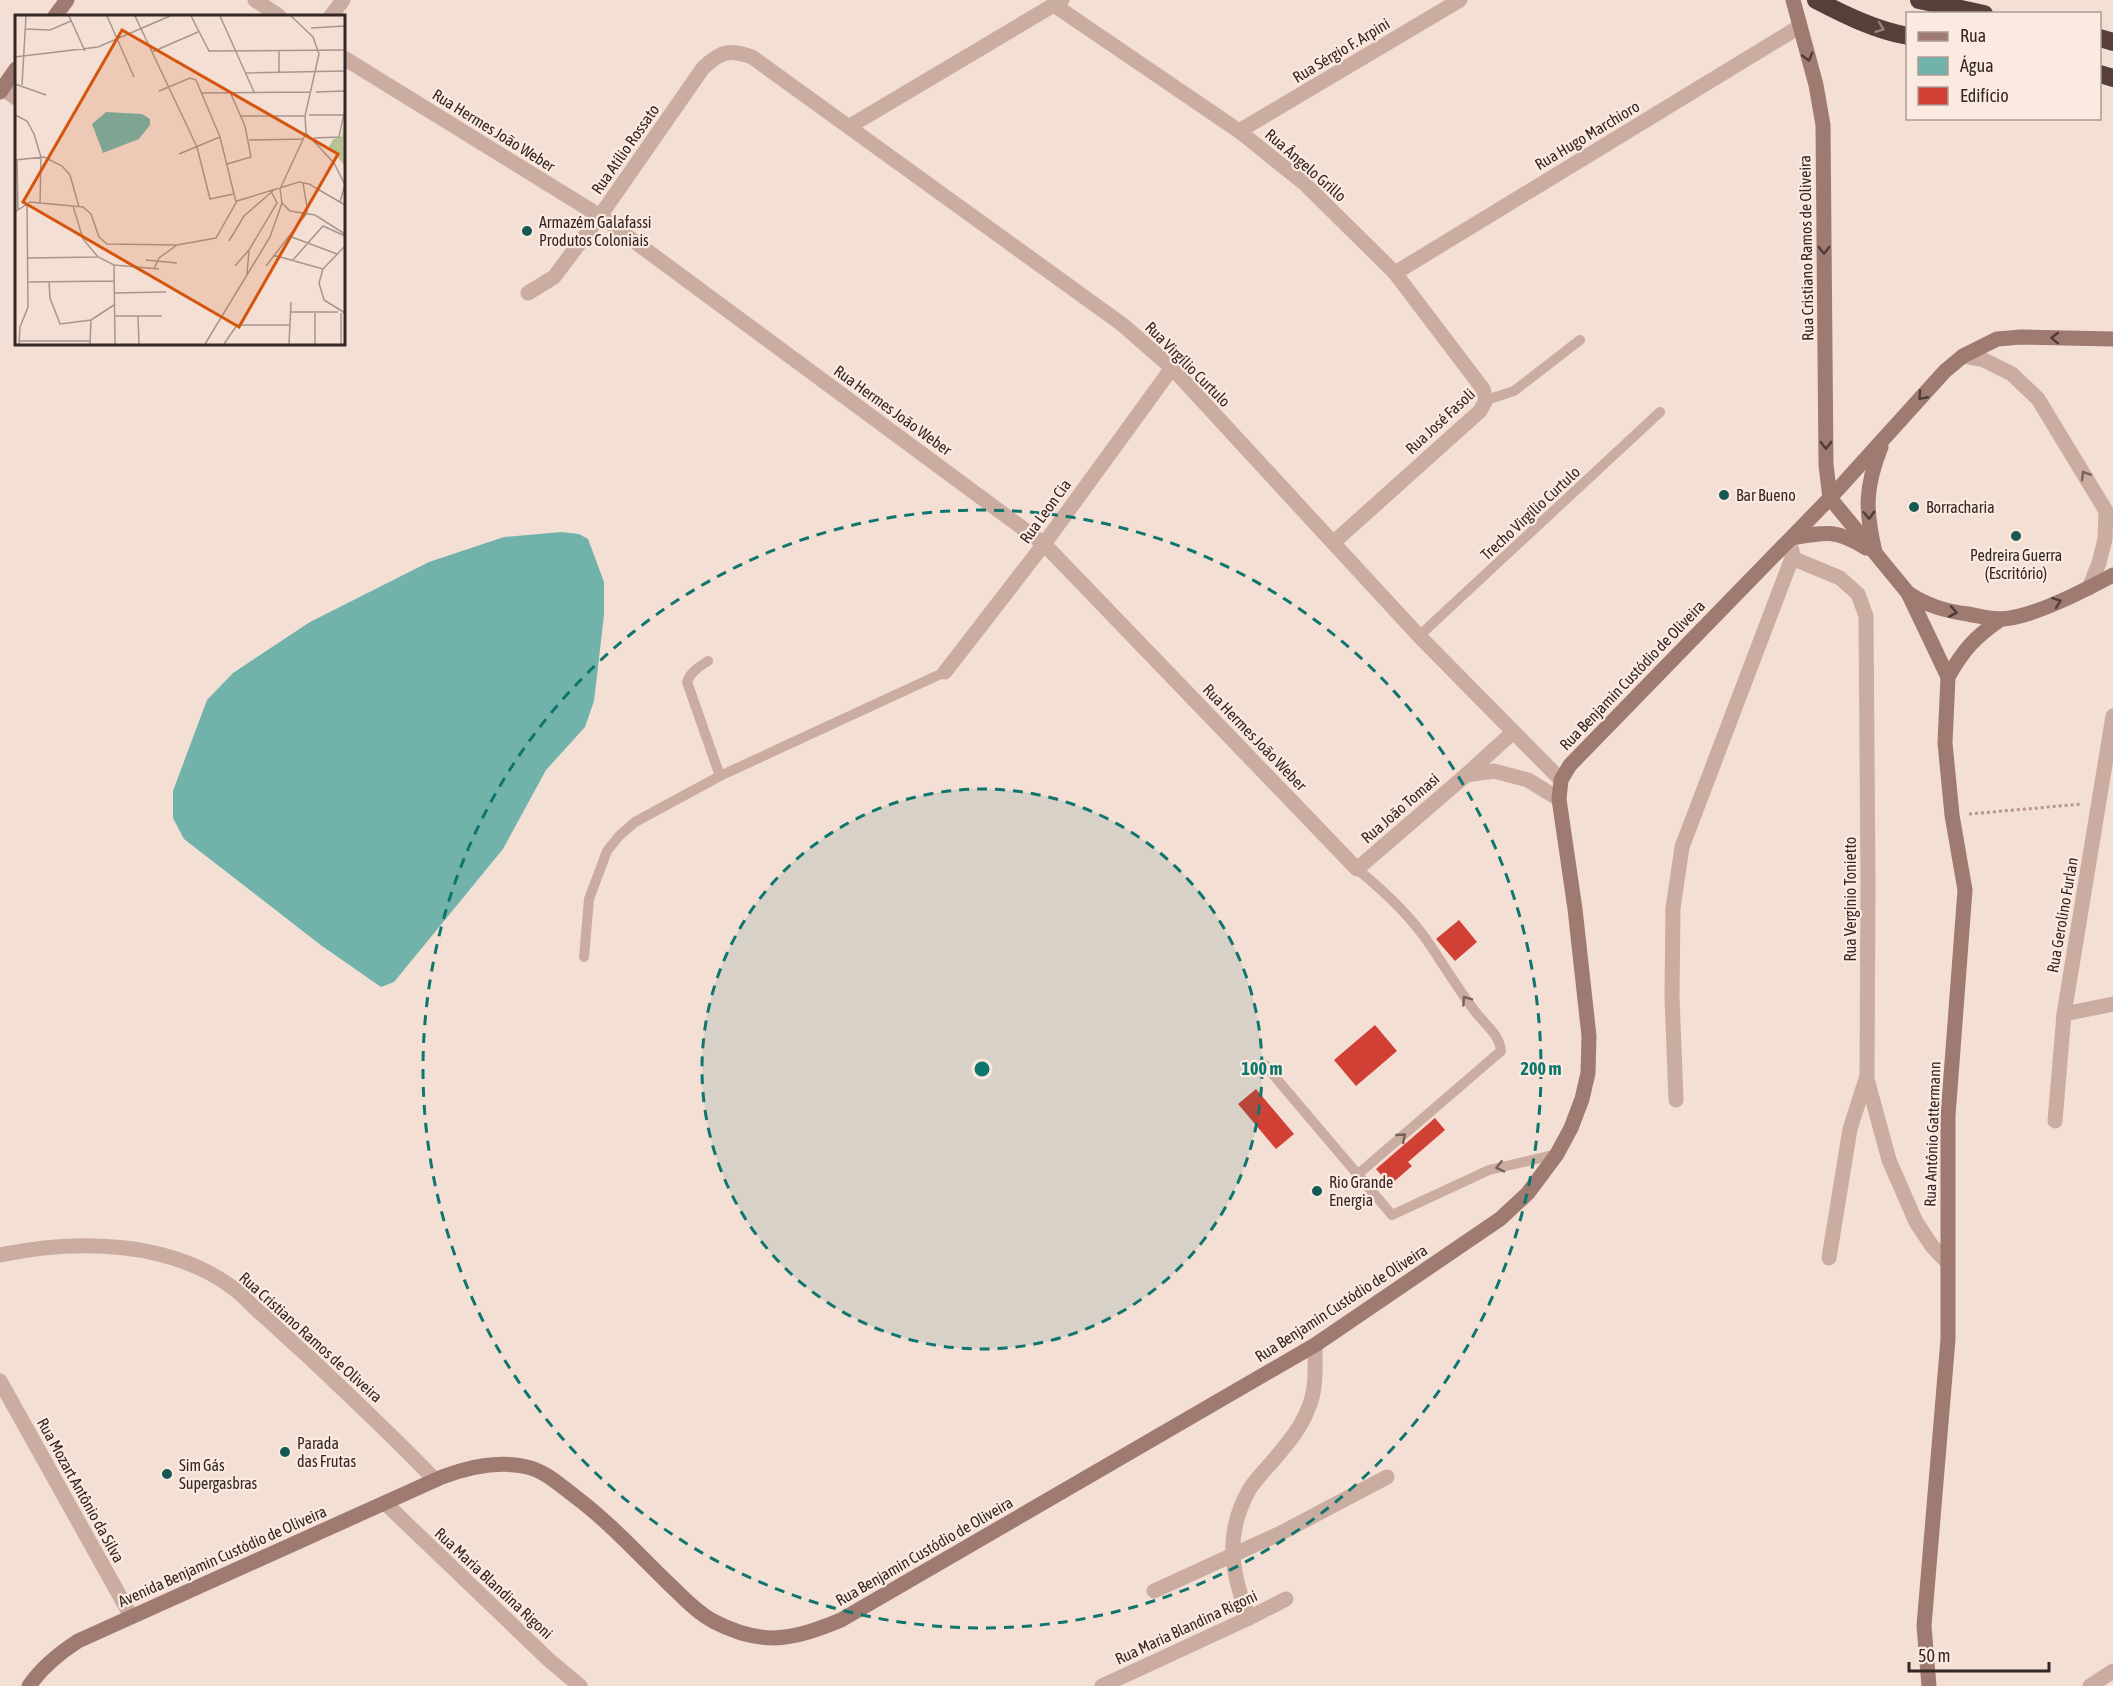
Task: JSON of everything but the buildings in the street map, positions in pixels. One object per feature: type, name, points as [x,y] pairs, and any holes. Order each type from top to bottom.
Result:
[{"type":"highway","points":[[1816,0],[1847,16],[1892,33],[1906,36]]},
{"type":"highway","points":[[1918,0],[1975,12]]},
{"type":"main road","points":[[56,15],[67,0]]},
{"type":"main road","name":"Rua Cristiano Ramos de Oliveira","points":[[1793,0],[1816,85],[1823,125],[1826,465],[1830,498]]},
{"type":"main road","points":[[1,88],[15,70]]},
{"type":"main road","name":"Rua Benjamin Custódio de Oliveira","points":[[439,1478],[461,1470],[492,1464],[528,1467],[552,1479],[590,1508],[691,1605],[711,1620],[731,1630],[755,1636],[774,1638],[792,1636],[841,1620],[1315,1345],[1500,1220],[1528,1193],[1557,1154],[1582,1099],[1588,1073],[1589,1036],[1575,909],[1559,799],[1561,780],[1570,765],[1792,538],[1938,378],[1963,356],[1996,339],[2113,339]]},
{"type":"main road","points":[[1876,554],[1868,521],[1871,472],[1885,438]]},
{"type":"main road","points":[[1830,498],[1908,593],[1920,601],[1946,611],[2001,619],[2028,613],[2071,597],[2113,575]]},
{"type":"main road","points":[[1792,538],[1837,533],[1876,554]]},
{"type":"main road","name":"Rua Antônio Gattermann","points":[[1908,593],[1948,677],[1945,743],[1952,815],[1965,890],[1948,1116],[1948,1339],[1924,1626],[1929,1686]]},
{"type":"main road","points":[[1948,677],[1963,652],[1980,634],[2001,619]]},
{"type":"main road","name":"Avenida Benjamin Custódio de Oliveira","points":[[37,1682],[57,1655],[78,1641],[439,1478]]},
{"type":"street","points":[[255,0],[278,15]]},
{"type":"street","points":[[332,15],[343,0]]},
{"type":"street","name":"Rua Sérgio F. Arpini","points":[[1239,132],[1461,0]]},
{"type":"street","points":[[850,126],[1058,2]]},
{"type":"street","name":"Rua Ângelo Grillo","points":[[1058,2],[1239,132],[1305,184],[1395,273],[1476,378],[1483,389],[1486,400]]},
{"type":"street","name":"Rua Hugo Marchioro","points":[[1395,273],[1799,27]]},
{"type":"street","name":"Rua Virgílio Curtulo","points":[[726,52],[738,52],[752,57],[1123,325],[1172,368],[1419,636],[1512,733],[1561,780]]},
{"type":"street","name":"Rua Atílio Rossato","points":[[528,293],[554,277],[600,216],[703,68],[713,58],[726,52]]},
{"type":"street","name":"Rua Hermes João Weber","points":[[345,59],[600,216],[1044,544],[1357,869]]},
{"type":"street","points":[[1,88],[15,97]]},
{"type":"street","points":[[1963,356],[1984,360],[2012,374],[2038,399],[2110,515],[2099,563],[2089,588]]},
{"type":"street","name":"Rua Leon Cia","points":[[945,672],[1044,544],[1172,368]]},
{"type":"street","name":"Rua José Fasoli","points":[[1334,542],[1480,411],[1486,400]]},
{"type":"street","points":[[1676,1100],[1672,997],[1673,908],[1682,847],[1792,558],[1792,538]]},
{"type":"street","name":"Rua Vergínio Tonietto","points":[[1792,558],[1840,578],[1858,594],[1866,615],[1868,883],[1866,1079],[1889,1160],[1902,1191],[1916,1222],[1932,1246],[1947,1262]]},
{"type":"street","name":"Rua Gerolino Furlan","points":[[2055,1121],[2064,1014],[2106,802],[2113,716]]},
{"type":"street","name":"Rua João Tomasi","points":[[1357,869],[1512,733]]},
{"type":"street","points":[[1466,775],[1494,771],[1528,780],[1559,799]]},
{"type":"street","points":[[2064,1014],[2113,1004]]},
{"type":"street","points":[[1829,1258],[1843,1160],[1866,1079]]},
{"type":"street","name":"Rua Cristiano Ramos de Oliveira","points":[[0,1255],[32,1248],[84,1246],[137,1250],[168,1257],[198,1268],[233,1288],[439,1478]]},
{"type":"street","points":[[1249,1618],[1231,1556],[1237,1515],[1250,1489],[1298,1430],[1308,1409],[1314,1393],[1315,1345]]},
{"type":"street","name":"Rua Mozart Antônio da Silva","points":[[0,1381],[131,1616]]},
{"type":"street","points":[[1154,1591],[1281,1533],[1387,1477]]},
{"type":"street","name":"Rua Maria Blandina Rigoni","points":[[385,1503],[549,1660],[580,1686]]},
{"type":"street","name":"Rua Maria Blandina Rigoni","points":[[1102,1686],[1286,1599]]},
{"type":"street","points":[[2090,1686],[2113,1671]]},
{"type":"lane","name":"Rua José Fasoli","points":[[1486,400],[1514,391],[1580,340]]},
{"type":"lane","name":"Trecho Virgílio Curtulo","points":[[1419,636],[1660,412]]},
{"type":"lane","points":[[708,661],[694,670],[687,682],[720,776]]},
{"type":"lane","points":[[584,957],[590,899],[607,850],[635,822],[720,776],[945,672]]},
{"type":"lane","points":[[1357,869],[1409,919],[1430,944],[1476,1014],[1500,1040],[1502,1051],[1357,1175]]},
{"type":"lane","points":[[1265,1065],[1392,1215],[1489,1170],[1557,1154]]},
{"type":"path","points":[[1952,815],[2106,802]]},
{"type":"water","points":[[561,532],[579,534],[588,539],[604,582],[604,615],[594,701],[585,727],[546,770],[503,849],[394,982],[381,987],[322,946],[184,839],[173,818],[173,791],[207,700],[233,673],[310,622],[429,562],[504,537]]},
{"type":"place","name":"Armazém Galafassi Produtos Coloniais","points":[[527,231]]},
{"type":"place","name":"Bar Bueno","points":[[1724,495]]},
{"type":"place","name":"Borracharia","points":[[1914,507]]},
{"type":"place","name":"Pedreira Guerra (Escritório)","points":[[2016,536]]},
{"type":"place","name":"Rio Grande Energia","points":[[1317,1191]]},
{"type":"place","name":"Parada das Frutas","points":[[285,1452]]},
{"type":"place","name":"Sim Gás Supergasbras","points":[[167,1474]]}]
